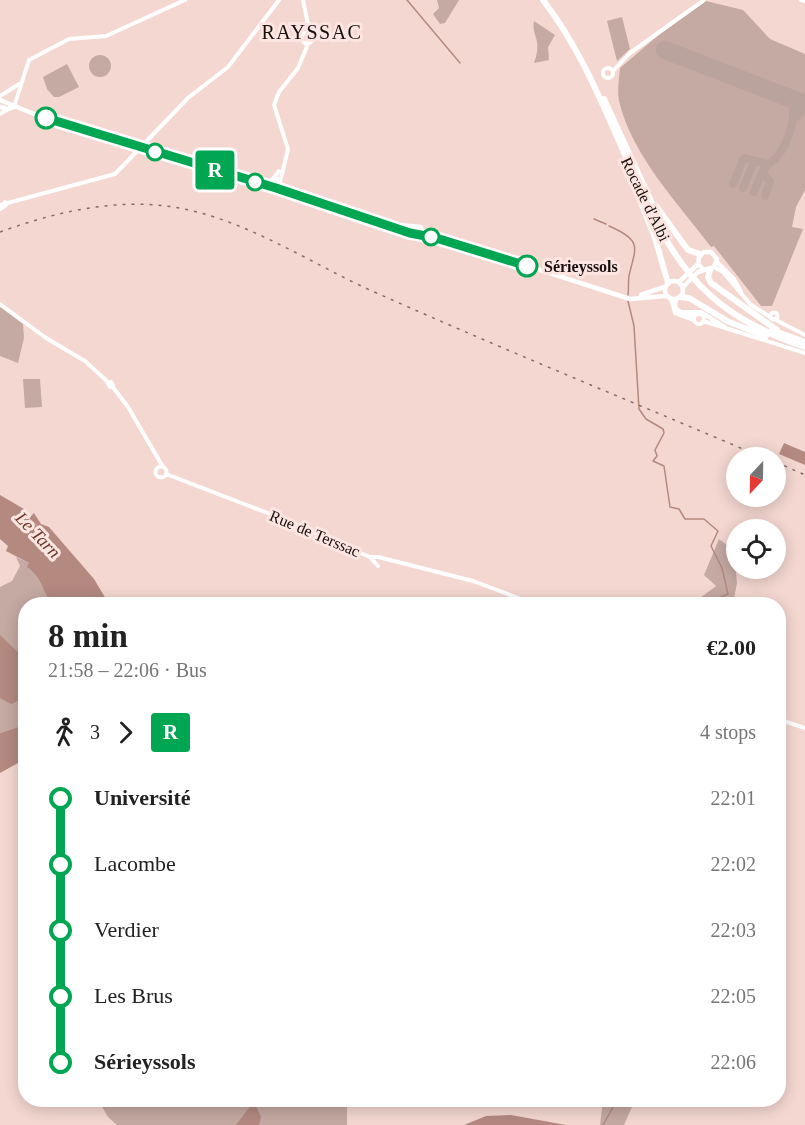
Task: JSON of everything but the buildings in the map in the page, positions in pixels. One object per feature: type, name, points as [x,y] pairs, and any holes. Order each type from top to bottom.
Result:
[{"type":"highway","name":"Rocade d'Albi","points":[[543,0],[581,58],[664,239],[696,281],[740,318],[767,333],[805,345]]},
{"type":"highway","name":"Rocade d'Albi","points":[[548,0],[584,55],[668,237],[689,268],[706,286],[747,317],[805,345]]},
{"type":"highway","points":[[615,132],[615,138],[660,252],[666,285]]},
{"type":"highway","points":[[646,189],[681,242],[691,253],[700,254]]},
{"type":"highway","points":[[705,268],[709,279],[737,304],[766,324],[805,345]]},
{"type":"highway","points":[[674,298],[689,298],[729,322],[805,345]]},
{"type":"main road","points":[[0,98],[8,102],[4,109],[262,184],[276,184],[390,224],[627,298],[637,300],[674,298],[687,279]]},
{"type":"main road","points":[[627,298],[648,294],[666,285],[687,279],[705,268],[711,252],[700,254],[705,268]]},
{"type":"main road","points":[[679,282],[683,287]]},
{"type":"main road","points":[[666,285],[674,298]]},
{"type":"street","points":[[4,109],[15,99],[27,62],[69,39],[105,36],[185,0]]},
{"type":"street","points":[[0,207],[5,202],[108,178],[115,174],[189,98],[228,67],[279,0]]},
{"type":"street","points":[[276,184],[283,166],[287,143],[278,124],[274,105],[279,92],[296,70],[306,43],[313,39],[306,20],[303,0]]},
{"type":"street","points":[[612,69],[690,8],[704,0]]},
{"type":"street","points":[[306,20],[302,38],[306,43]]},
{"type":"street","points":[[304,34],[310,34]]},
{"type":"street","points":[[0,98],[20,84]]},
{"type":"street","points":[[7,92],[15,99]]},
{"type":"street","points":[[705,268],[723,272],[744,298],[757,309],[805,335]]},
{"type":"street","points":[[674,298],[675,308],[680,312],[695,317],[699,324],[703,319]]},
{"type":"street","points":[[674,298],[675,313],[703,319],[728,330],[805,354]]},
{"type":"street","points":[[0,304],[46,338],[76,354],[110,385],[128,407],[159,459],[166,474],[162,478],[155,471],[159,459]]},
{"type":"street","points":[[680,312],[701,312],[728,330]]},
{"type":"street","points":[[157,466],[163,467]]},
{"type":"street","name":"Rue de Terssac","points":[[166,474],[278,517],[370,557],[378,557],[473,582],[515,597]]},
{"type":"street","points":[[370,557],[378,566],[378,557]]},
{"type":"street","points":[[786,722],[805,728]]},
{"type":"shaded area","points":[[437,0],[459,0],[445,23],[440,24],[433,14],[439,8]]},
{"type":"shaded area","points":[[706,1],[743,10],[770,39],[805,54],[805,190],[796,207],[792,227],[803,229],[772,306],[761,306],[671,196],[634,141],[619,101],[620,68],[661,33]]},
{"type":"shaded area","points":[[622,17],[630,49],[617,61],[607,21]]},
{"type":"shaded area","points":[[534,21],[555,35],[548,47],[549,60],[534,63],[537,43]]},
{"type":"shaded area","points":[[100,55],[108,58],[111,66],[108,74],[100,77],[92,74],[89,66],[92,58]]},
{"type":"shaded area","points":[[67,64],[79,87],[59,97],[54,97],[47,89],[43,77]]},
{"type":"shaded area","points":[[0,307],[23,324],[24,338],[18,363],[0,356]]},
{"type":"shaded area","points":[[23,379],[40,379],[42,407],[25,408]]},
{"type":"shaded area","points":[[719,539],[726,544],[726,579],[737,579],[734,597],[701,597],[716,586],[704,575]]},
{"type":"shaded area","points":[[16,557],[29,563],[48,597],[18,597],[18,727],[0,733],[0,587],[12,581],[20,566]]},
{"type":"shaded area","points":[[102,1107],[347,1107],[347,1125],[117,1125],[108,1117]]},
{"type":"shaded area","points":[[602,1107],[632,1107],[624,1125],[600,1125]]},
{"type":"water","points":[[784,443],[805,452],[805,465],[786,457],[786,447],[782,447]]},
{"type":"water","name":"Le Tarn","points":[[0,495],[24,509],[25,516],[40,528],[29,518],[34,513],[41,524],[49,527],[94,579],[105,597],[48,597],[38,579],[27,567],[29,563],[6,551],[8,546],[0,539]]},
{"type":"water","points":[[0,635],[18,652],[18,700],[11,704],[0,698]]},
{"type":"water","points":[[18,727],[18,763],[0,773],[0,733]]},
{"type":"water","points":[[250,1107],[257,1108],[261,1117],[259,1125],[236,1125]]},
{"type":"water","points":[[511,1115],[566,1125],[464,1125],[486,1116]]},
{"type":"waterway","points":[[407,0],[460,63]]},
{"type":"waterway","points":[[594,219],[606,224]]},
{"type":"waterway","points":[[609,226],[628,236],[634,246],[628,295]]},
{"type":"waterway","points":[[628,301],[634,326],[639,409],[646,419],[663,429],[664,433],[655,450],[657,456],[653,461],[664,466],[670,507],[679,509],[685,519],[704,519],[718,531],[711,546],[722,568],[728,594],[721,597]]},
{"type":"waterway","points":[[603,1125],[613,1107]]},
{"type":"taxiway","points":[[733,184],[744,158],[767,164],[773,161],[784,146],[791,127],[793,108],[791,101],[781,95]]},
{"type":"taxiway","points":[[794,119],[805,109]]},
{"type":"taxiway","points":[[743,188],[753,164],[757,161]]},
{"type":"taxiway","points":[[765,196],[770,181],[762,172],[769,164]]},
{"type":"taxiway","points":[[754,192],[762,172]]},
{"type":"runway","points":[[665,50],[805,104]]},
{"type":"railway","points":[[0,232],[42,218],[107,206],[151,205],[199,213],[250,231],[372,291],[738,447]]},
{"type":"railway","points":[[786,466],[805,475]]},
{"type":"bus line","name":"R","points":[[46,118],[390,224],[410,233],[436,238],[527,266]]},
{"type":"place","name":"Sérieyssols","points":[[527,266]]},
{"type":"district","name":"RAYSSAC","points":[[312,32]]}]
